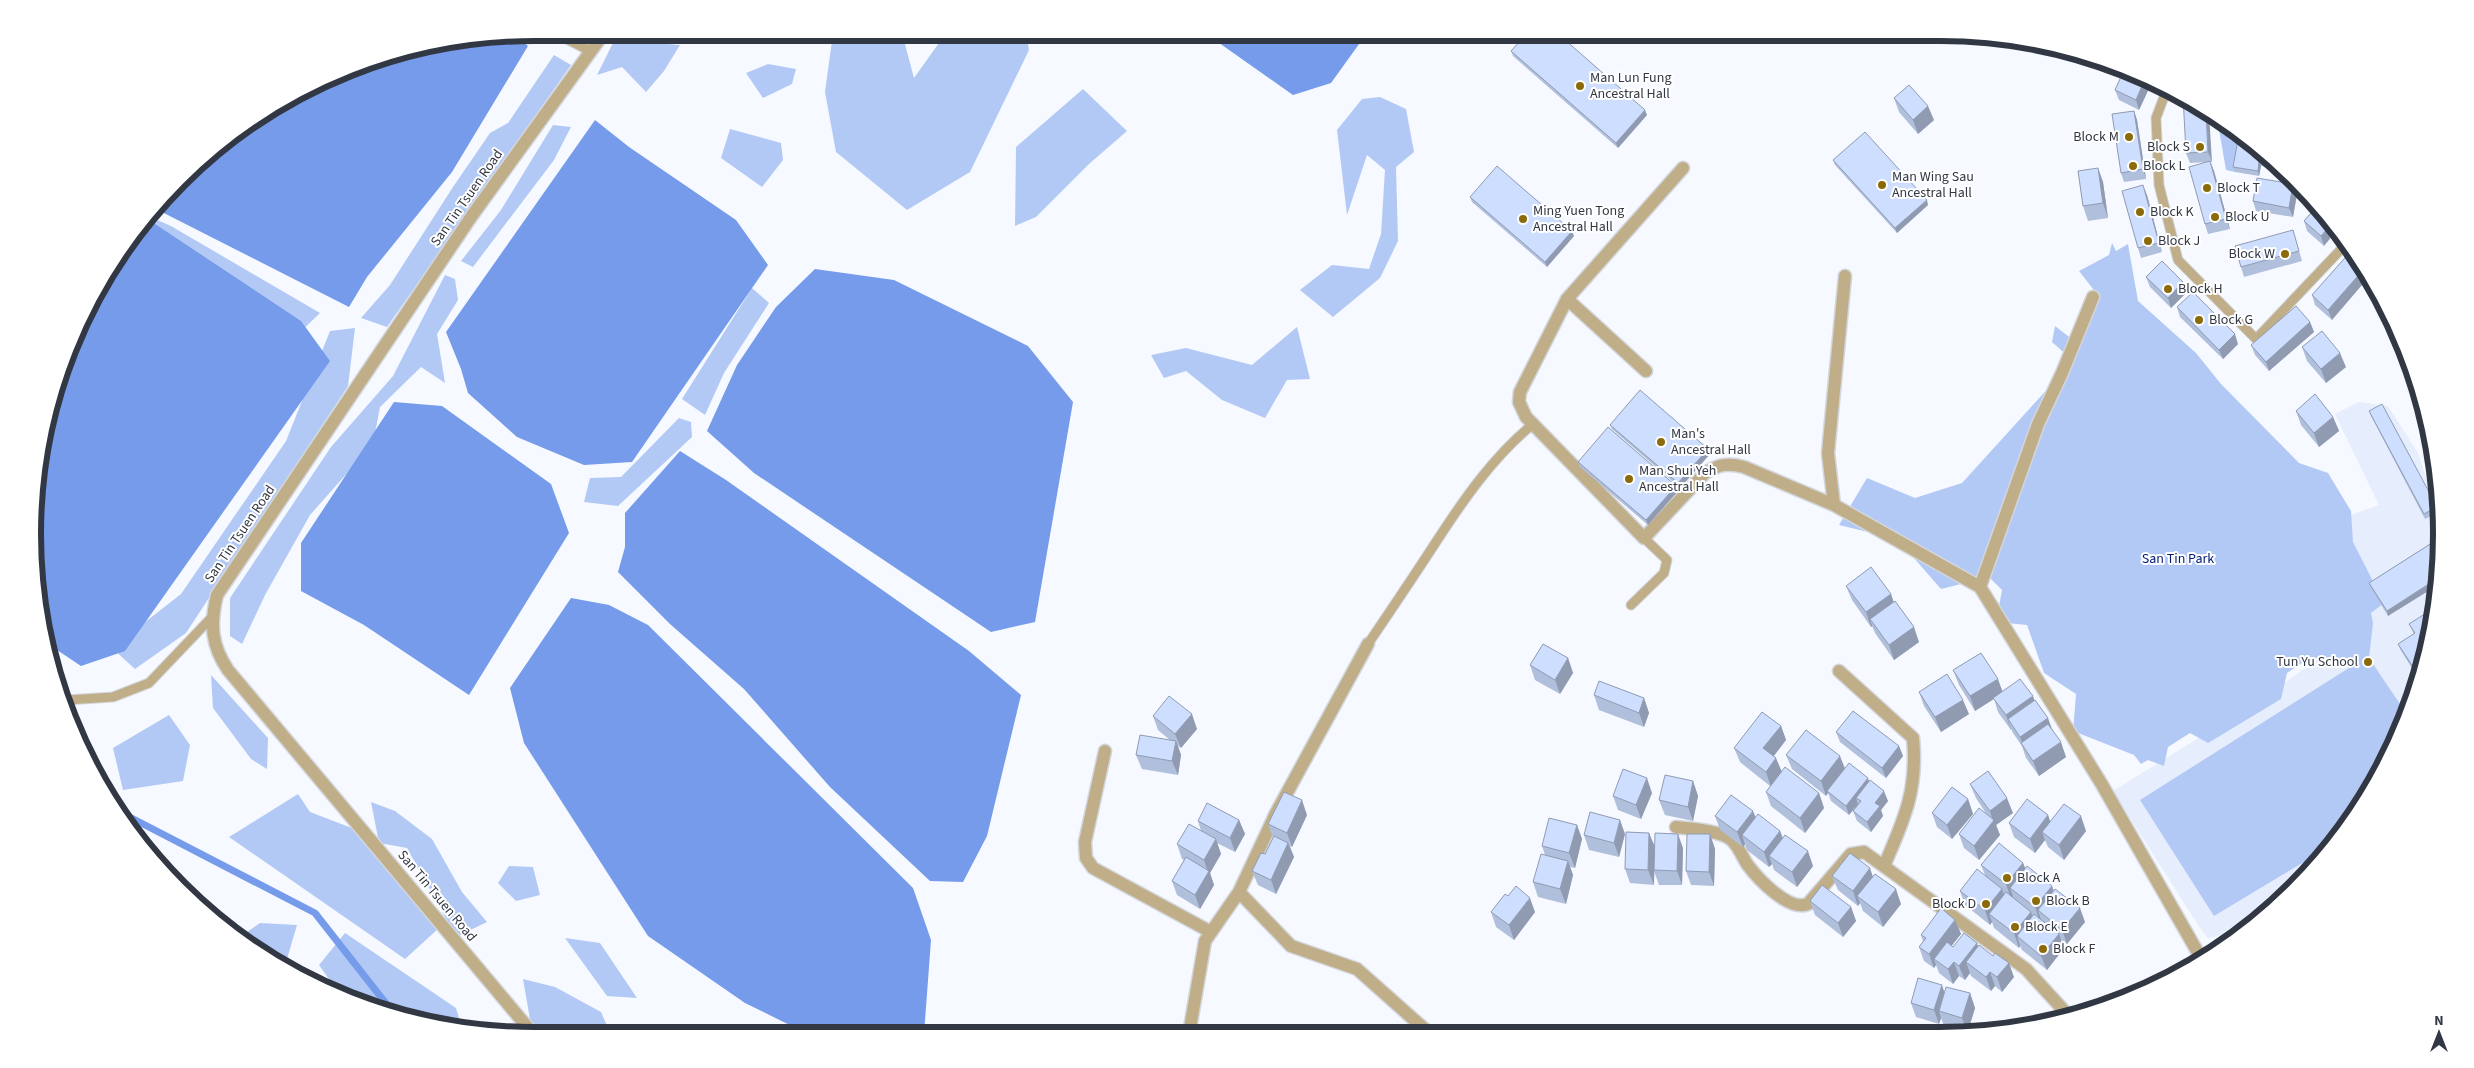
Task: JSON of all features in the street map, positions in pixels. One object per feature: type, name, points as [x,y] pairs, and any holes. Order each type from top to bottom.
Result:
[{"type":"street","name":"San Tin Tsuen Road","points":[[526,1027],[228,670],[213,641],[212,617],[217,595],[470,216],[597,41]]},
{"type":"street","points":[[1683,168],[1567,299],[1520,392],[1521,408],[1533,424],[1644,538],[1705,473],[1718,465],[1744,466],[1834,505],[1980,587],[2100,783],[2198,953]]},
{"type":"street","points":[[1834,505],[1828,454],[1844,276]]},
{"type":"street","points":[[1980,587],[2038,424],[2062,373],[2093,297]]},
{"type":"street","points":[[1567,299],[1646,372]]},
{"type":"street","points":[[1190,1027],[1205,941],[1239,892],[1276,814],[1368,644]]},
{"type":"street","points":[[1839,671],[1913,738],[1916,766],[1906,816],[1884,866]]},
{"type":"street","points":[[1105,751],[1085,842],[1086,858],[1093,868],[1210,932]]},
{"type":"street","points":[[1676,827],[1722,835],[1731,839],[1749,866],[1785,902],[1796,906],[1808,904],[1851,854],[1864,852],[2026,969],[2064,1011]]},
{"type":"street","points":[[1239,892],[1291,946],[1357,969],[1422,1027]]},
{"type":"lane","points":[[572,41],[590,51]]},
{"type":"lane","points":[[2165,96],[2156,118],[2159,185],[2178,260],[2256,339],[2342,249]]},
{"type":"lane","points":[[1368,644],[1463,501],[1497,458],[1533,424]]},
{"type":"lane","points":[[1631,605],[1664,573],[1667,566],[1667,560],[1662,553],[1644,538]]},
{"type":"lane","points":[[70,700],[113,697],[149,683],[212,617]]},
{"type":"shaded area","name":"Tun Yu School","points":[[2359,402],[2388,406],[2418,453],[2431,494],[2433,534],[2429,598],[2416,662],[2407,692],[2382,752],[2350,808],[2331,834],[2310,859],[2265,904],[2253,914],[2218,936],[2208,938],[2113,791],[2271,693],[2356,631],[2306,531],[2379,505],[2335,414]]},
{"type":"green space","points":[[614,41],[641,41],[680,45],[664,71],[646,92],[622,67],[597,75]]},
{"type":"green space","points":[[832,41],[904,41],[914,78],[940,41],[1027,41],[1029,50],[970,172],[907,210],[836,152],[825,92]]},
{"type":"green space","points":[[554,55],[571,65],[387,327],[361,318],[390,285],[490,133],[508,123]]},
{"type":"green space","points":[[768,64],[796,69],[792,84],[763,98],[746,73]]},
{"type":"green space","points":[[1083,89],[1127,131],[1089,164],[1036,217],[1015,226],[1016,147]]},
{"type":"green space","points":[[1380,97],[1406,109],[1414,152],[1396,167],[1398,241],[1380,278],[1333,317],[1300,290],[1332,265],[1369,269],[1381,234],[1385,170],[1367,155],[1347,215],[1337,130],[1362,99]]},
{"type":"green space","points":[[553,125],[571,127],[554,160],[473,267],[461,261],[501,210]]},
{"type":"green space","points":[[2219,127],[2240,143],[2235,172],[2226,170]]},
{"type":"green space","points":[[730,129],[781,143],[783,160],[762,187],[721,158]]},
{"type":"green space","points":[[155,219],[171,226],[320,313],[292,340],[138,240]]},
{"type":"green space","name":"San Tin Park","points":[[2112,243],[2116,251],[2128,244],[2138,301],[2196,353],[2221,384],[2299,463],[2328,473],[2351,511],[2353,542],[2384,603],[2371,613],[2373,623],[2369,658],[2401,706],[2382,752],[2367,780],[2350,808],[2311,858],[2214,916],[2140,800],[2352,666],[2311,657],[2287,673],[2281,699],[2208,743],[2190,733],[2168,747],[2164,766],[2148,760],[2141,764],[2134,755],[2073,731],[2076,694],[2044,673],[2027,625],[1996,622],[2002,590],[1989,577],[1941,589],[1913,557],[1868,532],[1839,525],[1867,478],[1915,498],[1962,483],[2062,373],[2070,358],[2052,342],[2055,326],[2077,343],[2097,294],[2079,271],[2109,255]]},
{"type":"green space","points":[[445,275],[455,279],[458,300],[437,334],[445,383],[421,367],[380,407],[373,444],[310,515],[265,595],[242,644],[230,636],[230,598],[331,447],[393,376]]},
{"type":"green space","points":[[752,288],[769,303],[724,373],[705,415],[682,399]]},
{"type":"green space","points":[[1297,327],[1310,379],[1287,380],[1265,418],[1222,400],[1186,371],[1164,378],[1151,355],[1186,348],[1252,365]]},
{"type":"green space","points":[[355,328],[348,386],[186,633],[135,669],[112,648],[181,594],[286,441],[330,331]]},
{"type":"green space","points":[[679,418],[691,422],[692,437],[618,506],[584,502],[590,478],[621,477]]},
{"type":"green space","points":[[211,675],[268,738],[267,769],[251,759],[213,708]]},
{"type":"green space","points":[[169,715],[190,745],[183,781],[123,790],[113,748]]},
{"type":"green space","points":[[298,794],[310,812],[357,830],[439,928],[405,959],[229,837]]},
{"type":"green space","points":[[371,802],[395,811],[432,839],[462,892],[487,922],[456,937],[407,848],[379,843]]},
{"type":"green space","points":[[509,866],[533,867],[540,895],[516,901],[498,883]]},
{"type":"green space","points":[[260,923],[297,925],[287,960],[245,933]]},
{"type":"green space","points":[[345,933],[456,1008],[460,1021],[406,1010],[345,989],[332,983],[319,965]]},
{"type":"green space","points":[[565,938],[600,943],[637,998],[607,996]]},
{"type":"green space","points":[[523,979],[555,987],[601,1012],[608,1027],[535,1027],[531,1025]]},
{"type":"water","points":[[522,41],[528,46],[452,172],[367,277],[349,307],[162,212],[209,164],[234,143],[260,124],[316,92],[376,67],[406,58],[470,45]]},
{"type":"water","points":[[1216,41],[1361,41],[1331,83],[1293,95]]},
{"type":"water","points":[[595,120],[629,147],[736,220],[768,265],[632,462],[584,465],[517,437],[468,393],[461,369],[446,332]]},
{"type":"water","points":[[153,222],[301,321],[330,361],[125,651],[81,666],[55,649],[45,598],[41,534],[45,470],[58,406],[79,345],[107,288],[124,260]]},
{"type":"water","points":[[815,269],[894,280],[1028,346],[1073,402],[1035,622],[991,632],[754,473],[707,431],[737,365],[776,307]]},
{"type":"water","points":[[394,402],[442,406],[551,484],[569,533],[469,695],[364,625],[301,591],[301,543]]},
{"type":"water","points":[[680,451],[726,480],[969,651],[1021,695],[987,836],[963,882],[930,881],[830,787],[744,689],[670,624],[618,572],[625,547],[625,513]]},
{"type":"water","points":[[571,598],[609,605],[648,625],[913,888],[931,940],[925,1027],[794,1027],[745,1003],[648,936],[524,743],[510,688]]},
{"type":"building","name":"Man Lun Fung Ancestral Hall","points":[[1520,41],[1566,41],[1645,110],[1616,143],[1511,51]]},
{"type":"building","points":[[2121,76],[2142,85],[2136,100],[2115,90]]},
{"type":"building","points":[[1909,85],[1928,106],[1913,120],[1894,98]]},
{"type":"building","points":[[2184,106],[2206,119],[2208,152],[2186,153]]},
{"type":"building","points":[[2134,111],[2143,169],[2121,173],[2112,114]]},
{"type":"building","name":"Man Wing Sau Ancestral Hall","points":[[1865,132],[1927,200],[1895,228],[1833,160]]},
{"type":"building","points":[[2238,141],[2262,162],[2259,161],[2258,171],[2233,167]]},
{"type":"building","points":[[2210,161],[2226,219],[2205,224],[2189,167]]},
{"type":"building","name":"Ming Yuen Tong Ancestral Hall","points":[[1497,166],[1572,231],[1545,262],[1470,197]]},
{"type":"building","points":[[2098,168],[2103,203],[2083,206],[2078,171]]},
{"type":"building","points":[[2257,178],[2284,183],[2292,190],[2289,208],[2253,201]]},
{"type":"building","points":[[2143,185],[2159,243],[2138,248],[2122,191]]},
{"type":"building","points":[[2312,212],[2327,229],[2321,236],[2304,221]]},
{"type":"building","points":[[2293,230],[2299,251],[2241,267],[2235,246]]},
{"type":"building","points":[[2347,256],[2359,275],[2328,310],[2312,295]]},
{"type":"building","points":[[2162,261],[2183,282],[2168,298],[2146,277]]},
{"type":"building","points":[[2193,292],[2235,334],[2219,350],[2177,307]]},
{"type":"building","points":[[2296,306],[2310,322],[2266,362],[2251,345]]},
{"type":"building","points":[[2322,331],[2340,353],[2321,369],[2302,347]]},
{"type":"building","name":"Man's Ancestral Hall","points":[[1640,390],[1708,449],[1678,483],[1610,425]]},
{"type":"building","points":[[2315,394],[2333,417],[2314,433],[2296,411]]},
{"type":"building","points":[[2382,404],[2432,497],[2432,510],[2424,514],[2369,411]]},
{"type":"building","name":"Man Shui Yeh Ancestral Hall","points":[[1608,427],[1676,486],[1646,520],[1578,462]]},
{"type":"building","points":[[2433,542],[2430,583],[2387,611],[2369,583]]},
{"type":"building","points":[[1871,567],[1891,594],[1866,612],[1846,586]]},
{"type":"building","points":[[1895,601],[1914,627],[1889,645],[1870,619]]},
{"type":"building","points":[[2426,613],[2414,668],[2398,644],[2415,633],[2409,624]]},
{"type":"building","points":[[1543,644],[1568,658],[1555,680],[1530,665]]},
{"type":"building","points":[[1981,653],[1998,679],[1970,696],[1953,670]]},
{"type":"building","points":[[1947,674],[1963,700],[1935,717],[1919,692]]},
{"type":"building","points":[[2020,679],[2033,696],[2006,715],[1993,698]]},
{"type":"building","points":[[1599,681],[1644,698],[1639,713],[1594,695]]},
{"type":"building","points":[[1169,696],[1192,714],[1175,734],[1153,716]]},
{"type":"building","points":[[2035,700],[2048,718],[2020,737],[2008,719]]},
{"type":"building","points":[[1853,711],[1899,746],[1882,768],[1836,732]]},
{"type":"building","points":[[1762,712],[1781,726],[1763,748],[1776,758],[1766,772],[1734,748]]},
{"type":"building","points":[[2048,724],[2061,742],[2033,761],[2021,743]]},
{"type":"building","points":[[1806,730],[1840,756],[1821,781],[1786,755]]},
{"type":"building","points":[[1140,735],[1176,741],[1172,761],[1136,755]]},
{"type":"building","points":[[1849,763],[1868,778],[1846,806],[1827,791]]},
{"type":"building","points":[[1785,767],[1819,793],[1800,818],[1766,792]]},
{"type":"building","points":[[1623,769],[1647,778],[1636,805],[1613,796]]},
{"type":"building","points":[[1988,771],[2007,798],[1990,811],[1970,784]]},
{"type":"building","points":[[1665,775],[1693,781],[1688,807],[1659,800]]},
{"type":"building","points":[[1870,780],[1884,791],[1875,803],[1880,806],[1867,822],[1853,811],[1861,801],[1856,798]]},
{"type":"building","points":[[1952,787],[1968,799],[1947,825],[1932,813]]},
{"type":"building","points":[[1284,792],[1302,800],[1287,833],[1268,824]]},
{"type":"building","points":[[1731,795],[1753,811],[1737,832],[1715,816]]},
{"type":"building","points":[[2027,799],[2048,815],[2030,839],[2009,823]]},
{"type":"building","points":[[1207,803],[1239,820],[1230,838],[1198,821]]},
{"type":"building","points":[[2064,804],[2081,816],[2059,845],[2042,832]]},
{"type":"building","points":[[1979,808],[1994,820],[1974,846],[1959,834]]},
{"type":"building","points":[[1590,812],[1620,820],[1614,843],[1584,835]]},
{"type":"building","points":[[1758,814],[1780,831],[1764,852],[1742,835]]},
{"type":"building","points":[[1549,818],[1577,825],[1569,853],[1542,846]]},
{"type":"building","points":[[1189,824],[1216,839],[1204,860],[1177,844]]},
{"type":"building","points":[[1626,832],[1649,833],[1648,870],[1625,869]]},
{"type":"building","points":[[1655,833],[1678,834],[1677,871],[1654,870]]},
{"type":"building","points":[[1687,834],[1710,834],[1709,872],[1686,871]]},
{"type":"building","points":[[1785,835],[1808,851],[1792,872],[1769,856]]},
{"type":"building","points":[[1274,836],[1288,843],[1271,880],[1252,871],[1261,853],[1265,854]]},
{"type":"building","points":[[1999,843],[2023,863],[2006,884],[1981,865]]},
{"type":"building","points":[[1850,853],[1870,868],[1853,891],[1832,876]]},
{"type":"building","points":[[1541,854],[1568,861],[1560,889],[1533,882]]},
{"type":"building","points":[[1186,857],[1209,871],[1195,895],[1172,881]]},
{"type":"building","points":[[2027,866],[2052,886],[2035,907],[2010,888]]},
{"type":"building","points":[[1977,869],[2002,889],[1985,910],[1960,891]]},
{"type":"building","points":[[1875,874],[1896,889],[1878,912],[1857,896]]},
{"type":"building","points":[[1822,885],[1851,907],[1838,923],[1810,901]]},
{"type":"building","points":[[1516,886],[1530,898],[1509,925],[1491,912],[1505,894],[1508,896]]},
{"type":"building","points":[[2055,889],[2080,908],[2062,930],[2038,910]]},
{"type":"building","points":[[2006,892],[2031,912],[2014,933],[1989,914]]},
{"type":"building","points":[[1941,908],[1955,920],[1929,954],[1919,947],[1926,938],[1921,935]]},
{"type":"building","points":[[2034,914],[2059,934],[2041,956],[2017,936]]},
{"type":"building","points":[[1964,933],[1977,943],[1959,966],[1954,962],[1948,969],[1934,959],[1947,942],[1953,947]]},
{"type":"building","points":[[1979,945],[1993,956],[1995,953],[2009,963],[1997,977],[1990,972],[1986,977],[1966,962]]},
{"type":"building","points":[[1918,978],[1942,985],[1934,1010],[1911,1003]]},
{"type":"building","points":[[1946,987],[1970,993],[1962,1018],[1939,1011]]},
{"type":"waterway","points":[[131,818],[315,913],[386,1004]]},
{"type":"place","name":"Man Lun Fung Ancestral Hall","points":[[1580,86]]},
{"type":"place","name":"Block M","points":[[2129,137]]},
{"type":"place","name":"Block S","points":[[2200,147]]},
{"type":"place","name":"Block L","points":[[2133,166]]},
{"type":"place","name":"Man Wing Sau Ancestral Hall","points":[[1882,185]]},
{"type":"place","name":"Block T","points":[[2207,188]]},
{"type":"place","name":"Block K","points":[[2140,212]]},
{"type":"place","name":"Block U","points":[[2215,217]]},
{"type":"place","name":"Ming Yuen Tong Ancestral Hall","points":[[1523,219]]},
{"type":"place","name":"Block J","points":[[2148,241]]},
{"type":"place","name":"Block W","points":[[2285,254]]},
{"type":"place","name":"Block H","points":[[2168,289]]},
{"type":"place","name":"Block G","points":[[2199,320]]},
{"type":"place","name":"Man's Ancestral Hall","points":[[1661,442]]},
{"type":"place","name":"Man Shui Yeh Ancestral Hall","points":[[1629,479]]},
{"type":"place","name":"Tun Yu School","points":[[2368,662]]},
{"type":"place","name":"Block A","points":[[2007,878]]},
{"type":"place","name":"Block B","points":[[2036,901]]},
{"type":"place","name":"Block D","points":[[1986,904]]},
{"type":"place","name":"Block E","points":[[2015,927]]},
{"type":"place","name":"Block F","points":[[2043,949]]}]
